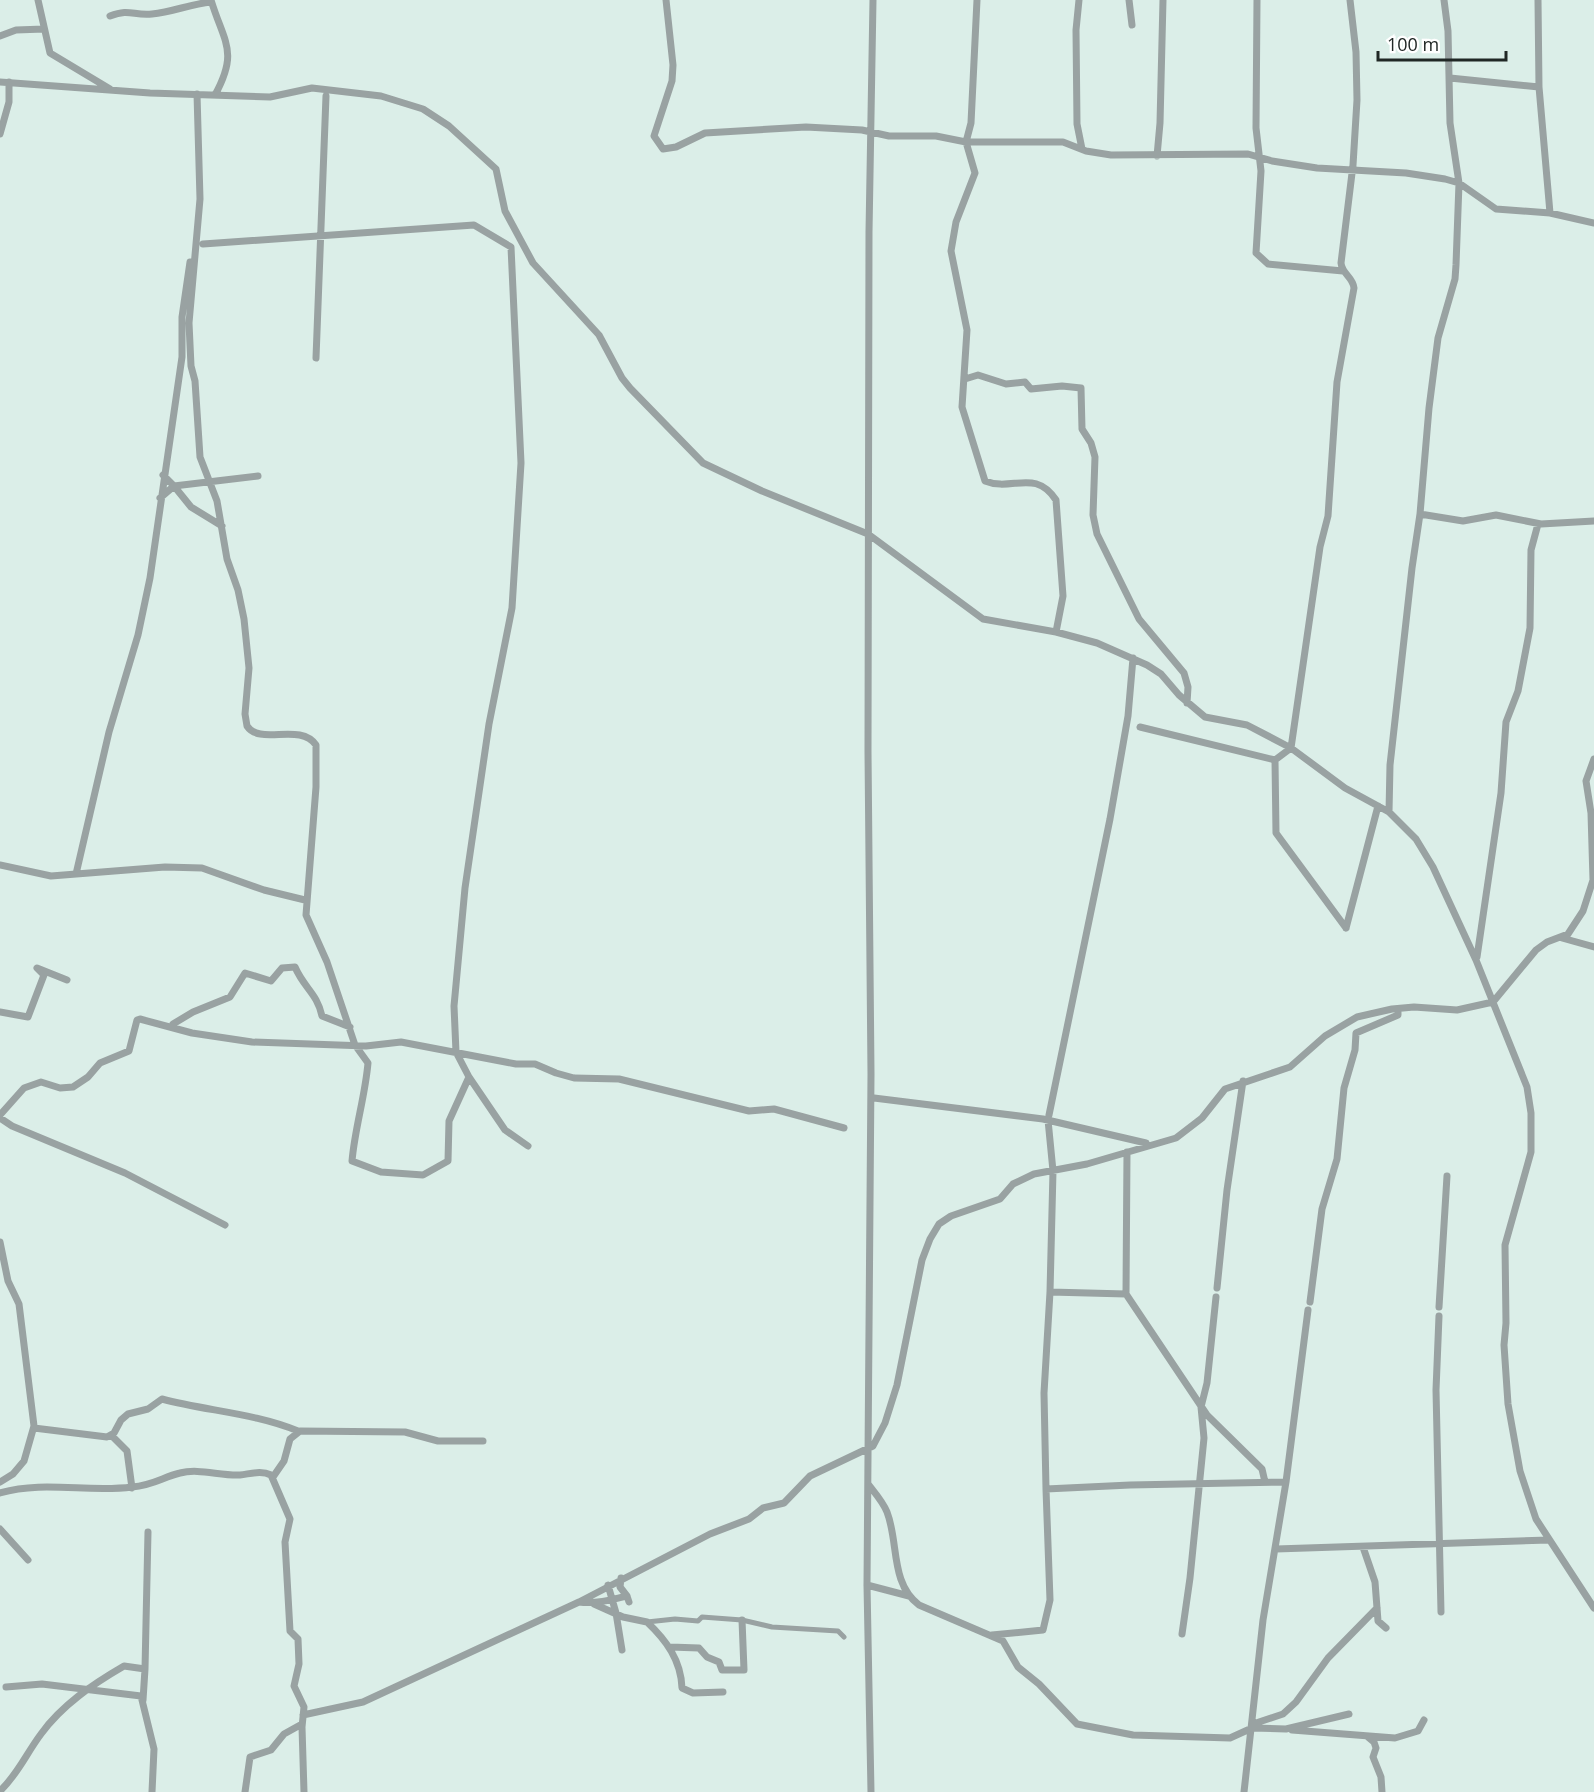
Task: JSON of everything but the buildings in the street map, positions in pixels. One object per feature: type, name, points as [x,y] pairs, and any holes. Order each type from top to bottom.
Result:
[{"type":"street","points":[[38,0],[47,48],[53,56],[112,91]]},
{"type":"street","points":[[666,0],[673,65],[670,89],[654,136],[662,149],[676,147],[698,135],[718,131],[806,127],[890,136],[936,136],[966,142],[1064,142],[1082,149],[1111,155],[1243,154],[1317,168],[1424,175],[1458,183],[1496,209],[1550,213],[1594,223]]},
{"type":"street","points":[[871,1792],[867,1585],[871,1074],[868,534],[873,0]]},
{"type":"street","points":[[977,0],[971,123],[966,142],[975,172],[956,222],[951,243],[966,320],[963,412],[977,449],[985,481],[1036,483],[1047,488],[1056,500],[1063,596],[1056,632]]},
{"type":"street","points":[[1079,0],[1076,30],[1077,124],[1082,149]]},
{"type":"street","points":[[1129,0],[1132,25]]},
{"type":"street","points":[[1157,156],[1163,0]]},
{"type":"street","points":[[1257,0],[1256,128],[1261,171],[1256,253],[1268,264],[1343,271]]},
{"type":"street","points":[[1275,760],[1291,748],[1320,547],[1328,516],[1337,382],[1354,288],[1353,281],[1343,271],[1341,259],[1357,99],[1356,52],[1350,0]]},
{"type":"street","points":[[1389,812],[1396,708],[1420,513],[1429,408],[1438,338],[1455,279],[1458,183],[1450,123],[1450,78],[1444,0]]},
{"type":"street","points":[[1538,0],[1539,87],[1550,213]]},
{"type":"street","points":[[110,16],[125,10],[151,14],[211,1],[229,61],[227,72],[214,95]]},
{"type":"street","points":[[0,36],[16,30],[44,29]]},
{"type":"street","points":[[1450,78],[1539,87]]},
{"type":"street","points":[[0,82],[112,91],[270,97],[301,89],[327,89],[381,96],[431,113],[495,169],[505,211],[533,262],[599,335],[622,378],[703,463],[762,491],[868,534],[983,619],[1056,632],[1097,643],[1133,658],[1161,674],[1187,703],[1205,717],[1246,725],[1291,748],[1345,788],[1389,812],[1406,827],[1424,851],[1476,960],[1527,1087],[1531,1113],[1530,1159],[1505,1245],[1506,1313],[1503,1345],[1506,1390],[1520,1471],[1536,1519],[1594,1608]]},
{"type":"street","points":[[0,134],[9,102],[9,82]]},
{"type":"street","points":[[76,874],[109,732],[138,635],[150,578],[182,357],[182,317],[200,199],[196,94]]},
{"type":"street","points":[[316,358],[326,96]]},
{"type":"street","points":[[203,244],[474,225],[510,247],[521,463],[512,597],[489,724],[465,888],[454,1006],[456,1052],[469,1077],[505,1130],[528,1146]]},
{"type":"street","points":[[195,237],[189,323],[200,457],[211,481],[222,526],[226,559],[238,590],[244,619],[249,668],[245,714],[247,726],[257,734],[302,735],[316,745],[316,786],[305,900],[306,915],[327,962],[355,1046],[368,1063],[365,1098],[356,1120],[352,1161],[381,1172],[423,1176],[448,1161],[449,1122],[469,1077]]},
{"type":"street","points":[[964,379],[982,375],[1006,384],[1025,382],[1031,389],[1062,386],[1081,388],[1082,429],[1092,443],[1096,461],[1093,515],[1097,534],[1139,619],[1184,673],[1188,687],[1187,703]]},
{"type":"street","points":[[164,475],[191,507],[222,526]]},
{"type":"street","points":[[160,498],[174,486],[258,476]]},
{"type":"street","points":[[1420,513],[1463,521],[1496,515],[1538,524],[1594,521]]},
{"type":"street","points":[[1476,960],[1501,793],[1506,722],[1518,692],[1530,628],[1531,550],[1538,524]]},
{"type":"street","points":[[992,1635],[1042,1630],[1050,1600],[1044,1393],[1050,1292],[1053,1170],[1049,1117],[1110,819],[1128,716],[1133,658]]},
{"type":"street","points":[[1140,727],[1275,760]]},
{"type":"street","points":[[303,1715],[363,1702],[482,1644],[579,1602],[621,1578],[749,1519],[763,1508],[784,1503],[810,1476],[869,1449],[881,1434],[890,1410],[922,1260],[939,1224],[951,1216],[1000,1199],[1013,1184],[1028,1176],[1176,1138],[1202,1118],[1221,1092],[1243,1081],[1290,1067],[1325,1036],[1357,1017],[1398,1009],[1457,1010],[1493,1002],[1541,945],[1561,938],[1577,924],[1592,886],[1593,813],[1586,781],[1594,759]]},
{"type":"street","points":[[1275,760],[1276,833],[1346,928],[1378,806]]},
{"type":"street","points":[[0,865],[41,875],[165,867],[202,868],[264,890],[305,900]]},
{"type":"street","points":[[1561,938],[1594,947]]},
{"type":"street","points":[[0,1012],[29,1016],[44,975],[37,968],[67,980]]},
{"type":"street","points":[[174,1024],[202,1008],[230,997],[244,973],[271,981],[282,968],[295,968],[300,980],[318,999],[322,1016],[350,1027]]},
{"type":"street","points":[[1310,1302],[1322,1209],[1337,1159],[1344,1088],[1355,1050],[1356,1033],[1398,1015],[1398,1009]]},
{"type":"street","points":[[225,1225],[125,1173],[12,1126],[0,1116],[22,1089],[41,1082],[60,1088],[73,1087],[88,1077],[100,1063],[129,1051],[137,1020],[140,1019],[192,1032],[252,1042],[355,1046],[401,1042],[516,1064],[535,1064],[574,1078],[619,1079],[749,1111],[774,1109],[844,1128]]},
{"type":"street","points":[[1217,1288],[1227,1190],[1243,1081]]},
{"type":"street","points":[[874,1098],[1049,1117],[1146,1143]]},
{"type":"street","points":[[1127,1152],[1126,1294],[1202,1407],[1262,1469],[1264,1482]]},
{"type":"street","points":[[1439,1307],[1447,1176]]},
{"type":"street","points":[[0,1242],[8,1281],[19,1304],[34,1428],[24,1461],[13,1474],[0,1482]]},
{"type":"street","points":[[1050,1292],[1126,1294]]},
{"type":"street","points":[[1182,1634],[1204,1438],[1202,1407],[1207,1383],[1216,1297]]},
{"type":"street","points":[[1244,1792],[1263,1620],[1286,1482],[1308,1311]]},
{"type":"street","points":[[1439,1316],[1436,1390],[1441,1611]]},
{"type":"street","points":[[34,1428],[87,1436],[111,1435],[129,1414],[148,1409],[161,1399],[177,1405],[247,1414],[298,1431],[405,1432],[438,1441],[483,1441]]},
{"type":"street","points":[[273,1477],[284,1461],[290,1439],[298,1431]]},
{"type":"street","points":[[111,1435],[127,1451],[132,1488]]},
{"type":"street","points":[[0,1493],[33,1486],[132,1488],[158,1483],[175,1474],[189,1471],[228,1475],[262,1473],[273,1477],[290,1519],[285,1542],[289,1622],[290,1631],[298,1639],[299,1664],[294,1686],[303,1704],[304,1792]]},
{"type":"street","points":[[1046,1489],[1286,1482]]},
{"type":"street","points":[[868,1484],[887,1512],[899,1570],[909,1596]]},
{"type":"street","points":[[0,1529],[28,1560]]},
{"type":"street","points":[[143,1703],[146,1669],[148,1532]]},
{"type":"street","points":[[1276,1549],[1548,1540]]},
{"type":"street","points":[[1363,1547],[1375,1582],[1378,1621],[1386,1628]]},
{"type":"street","points":[[594,1604],[612,1599],[628,1599],[620,1587],[621,1578]]},
{"type":"street","points":[[867,1585],[909,1596],[920,1605],[1004,1642],[1018,1667],[1039,1684],[1077,1724],[1119,1734],[1180,1738],[1230,1738],[1252,1726],[1283,1714],[1296,1702],[1328,1658],[1377,1608]]},
{"type":"street","points":[[608,1586],[616,1613],[622,1650]]},
{"type":"street","points":[[579,1602],[594,1604],[623,1617],[647,1622],[675,1619],[698,1621],[702,1617],[742,1620],[772,1627],[838,1631],[844,1636]]},
{"type":"street","points":[[670,1647],[699,1648],[707,1657],[719,1662],[722,1670],[744,1671],[742,1620]]},
{"type":"street","points":[[647,1622],[657,1631],[661,1640],[670,1647],[681,1672],[682,1688],[693,1692],[723,1692]]},
{"type":"street","points":[[0,1791],[15,1777],[41,1733],[86,1689],[124,1666],[146,1669]]},
{"type":"street","points":[[6,1687],[42,1684],[141,1696],[145,1720],[154,1749],[152,1792]]},
{"type":"street","points":[[1286,1729],[1349,1714]]},
{"type":"street","points":[[1252,1726],[1395,1738],[1418,1731],[1424,1719]]},
{"type":"street","points":[[244,1792],[250,1757],[271,1750],[284,1734],[302,1724]]},
{"type":"street","points":[[1365,1736],[1374,1742],[1376,1748],[1373,1757],[1381,1777],[1382,1792]]}]
